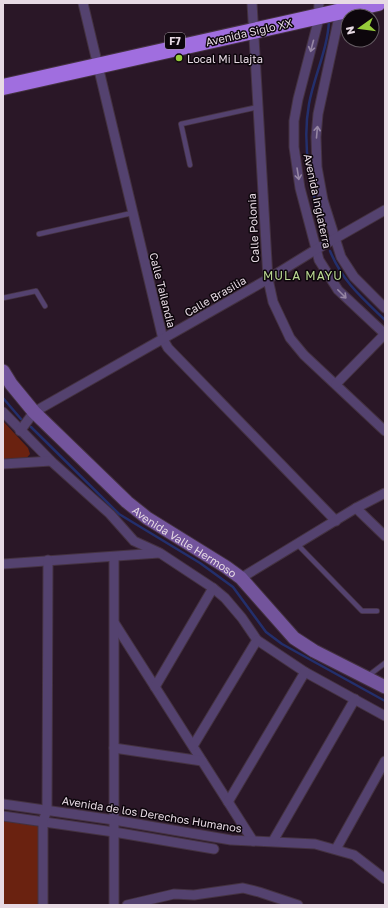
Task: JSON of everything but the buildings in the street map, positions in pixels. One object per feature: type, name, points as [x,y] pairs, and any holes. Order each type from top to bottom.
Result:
[{"type":"highway","name":"Avenida Siglo XX","points":[[3,87],[98,62],[253,27],[319,9],[339,5],[378,3]]},
{"type":"highway","name":"Avenida Siglo XX","points":[[3,79],[98,62]]},
{"type":"street","name":"Calle Tailandia","points":[[83,3],[163,339],[168,348],[336,521]]},
{"type":"street","name":"Calle Polonia","points":[[252,3],[268,279],[273,302],[290,338],[304,355],[385,431]]},
{"type":"street","name":"Avenida Inglaterra","points":[[339,5],[339,17],[322,91],[316,137],[317,167],[323,200],[341,257],[354,277],[385,308]]},
{"type":"street","name":"Avenida Inglaterra","points":[[319,9],[294,121],[294,147],[300,188],[315,250],[319,260],[338,290],[385,334]]},
{"type":"street","name":"Calle Brasilia","points":[[20,431],[34,412],[268,279],[335,238],[385,210]]},
{"type":"street","points":[[336,384],[385,334]]},
{"type":"street","name":"Avenida Valle Hermoso","points":[[3,371],[11,384],[34,412],[128,502],[147,518],[226,567],[241,578],[294,638],[314,651],[385,687]]},
{"type":"street","points":[[3,412],[20,431]]},
{"type":"street","name":"Avenida Valle Hermoso","points":[[20,431],[110,514],[134,541],[160,553],[213,588],[225,598],[242,618],[257,640],[305,672],[385,716]]},
{"type":"street","points":[[3,464],[51,461]]},
{"type":"street","points":[[241,578],[356,508],[385,493]]},
{"type":"street","points":[[356,508],[385,536]]},
{"type":"street","points":[[3,564],[160,553]]},
{"type":"street","points":[[114,557],[114,905]]},
{"type":"street","points":[[43,905],[43,821],[47,810],[48,560]]},
{"type":"street","points":[[155,687],[213,588]]},
{"type":"street","points":[[115,624],[252,841]]},
{"type":"street","points":[[193,746],[257,640]]},
{"type":"street","points":[[228,802],[305,672]]},
{"type":"street","points":[[273,841],[355,699]]},
{"type":"street","points":[[114,748],[202,761]]},
{"type":"street","points":[[336,849],[385,761]]},
{"type":"street","name":"Avenida de los Derechos Humanos","points":[[3,804],[114,820],[231,840],[315,844],[354,854],[385,879]]},
{"type":"street","points":[[3,816],[114,832],[214,849]]},
{"type":"street","points":[[127,905],[174,894],[194,895],[243,888],[298,905]]},
{"type":"lane","points":[[190,165],[181,124],[258,107]]},
{"type":"lane","points":[[39,234],[132,213]]},
{"type":"lane","points":[[3,298],[36,291],[45,306]]},
{"type":"lane","points":[[298,544],[362,611],[377,611]]},
{"type":"lane","points":[[367,677],[385,662]]},
{"type":"shaded area","points":[[3,421],[28,448],[30,454],[25,460],[3,462]]},
{"type":"shaded area","points":[[3,818],[37,825],[38,827],[39,905],[3,905]]},
{"type":"waterway","points":[[323,233],[309,169],[306,137],[309,104],[324,52],[329,20]]},
{"type":"waterway","points":[[330,251],[341,272],[353,288],[385,320]]},
{"type":"waterway","points":[[3,398],[21,419]]},
{"type":"waterway","points":[[31,427],[119,514],[200,563],[233,587],[266,632],[282,644],[385,701]]},
{"type":"place","name":"Local Mi Llajta","points":[[179,58]]},
{"type":"district","name":"MULA MAYU","points":[[303,275]]}]
